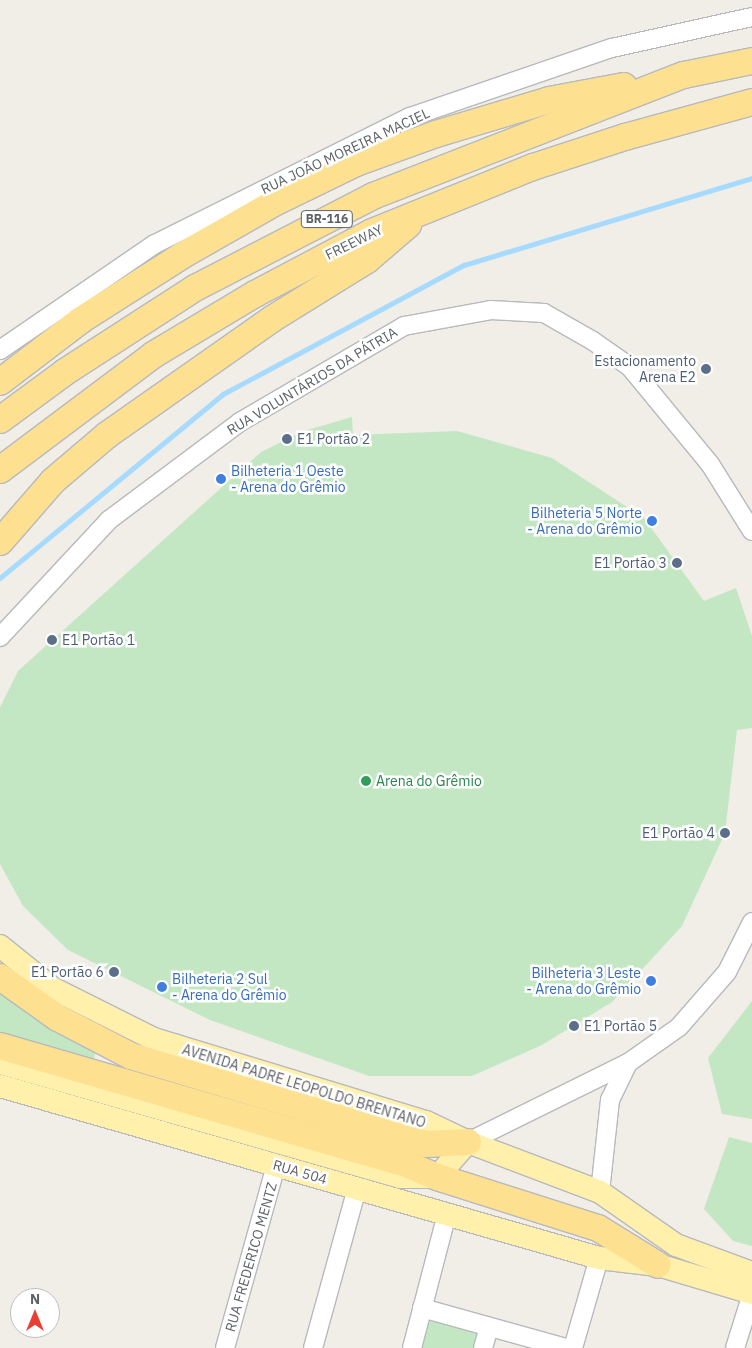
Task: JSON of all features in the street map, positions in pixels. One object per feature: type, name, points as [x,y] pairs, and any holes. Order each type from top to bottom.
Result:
[{"type":"highway","name":"BR-116","points":[[0,420],[66,372],[195,288],[373,196],[684,75],[752,60]]},
{"type":"highway","points":[[0,382],[81,320],[276,202],[356,163],[436,134],[549,100],[684,75]]},
{"type":"highway","name":"FREEWAY","points":[[0,470],[153,355],[263,289],[372,232],[597,146],[752,102]]},
{"type":"highway","points":[[2,539],[54,481],[107,435],[272,319],[367,260],[424,211]]},
{"type":"highway","points":[[0,977],[58,1018],[131,1056],[426,1144],[468,1142]]},
{"type":"highway","points":[[0,1046],[404,1163],[437,1177],[598,1228],[658,1265]]},
{"type":"main road","name":"AVENIDA PADRE LEOPOLDO BRENTANO","points":[[2,950],[52,988],[154,1039],[426,1122],[468,1142],[600,1192],[676,1245],[752,1293]]},
{"type":"main road","points":[[0,1063],[400,1177],[437,1177],[468,1142]]},
{"type":"main road","name":"RUA 504","points":[[0,1086],[599,1258]]},
{"type":"main road","points":[[276,1165],[317,1154]]},
{"type":"main road","name":"AVENIDA PADRE LEOPOLDO BRENTANO","points":[[599,1258],[721,1274],[752,1273]]},
{"type":"street","name":"RUA JOÃO MOREIRA MACIEL","points":[[0,350],[155,244],[410,117],[612,48],[752,18]]},
{"type":"street","name":"RUA VOLUNTÁRIOS DA PÁTRIA","points":[[0,637],[109,520],[240,422],[404,326],[491,310],[544,313],[593,341],[630,367],[710,464],[752,531]]},
{"type":"street","points":[[468,1142],[628,1063],[679,1027],[727,972],[752,922]]},
{"type":"street","points":[[600,1192],[610,1100],[628,1063]]},
{"type":"street","name":"RUA FREDERICO MENTZ","points":[[225,1348],[276,1165]]},
{"type":"street","points":[[313,1348],[357,1188]]},
{"type":"street","points":[[412,1348],[447,1214]]},
{"type":"street","points":[[573,1348],[599,1258]]},
{"type":"street","points":[[735,1348],[752,1293]]},
{"type":"street","points":[[422,1308],[566,1348]]},
{"type":"street","points":[[483,1348],[489,1327]]},
{"type":"green space","name":"Arena do Grêmio","points":[[352,417],[353,435],[457,431],[552,458],[644,518],[704,601],[736,588],[752,636],[752,728],[737,730],[725,833],[682,926],[612,1002],[542,1045],[472,1076],[369,1076],[210,1020],[68,950],[23,906],[0,864],[0,707],[18,671],[261,452],[304,431]]},
{"type":"green space","points":[[7,991],[98,1040],[94,1059],[0,1038],[0,994]]},
{"type":"green space","points":[[752,1001],[752,1119],[722,1114],[708,1058]]},
{"type":"green space","points":[[729,1137],[752,1143],[752,1246],[733,1241],[704,1209]]},
{"type":"green space","points":[[431,1314],[480,1328],[474,1348],[421,1348]]},
{"type":"waterway","points":[[0,578],[223,394],[464,265],[752,178]]},
{"type":"place","name":"Estacionamento Arena E2","points":[[706,369]]},
{"type":"place","name":"E1 Portão 2","points":[[287,439]]},
{"type":"place","name":"Bilheteria 1 Oeste - Arena do Grêmio","points":[[221,479]]},
{"type":"place","name":"Bilheteria 5 Norte - Arena do Grêmio","points":[[652,521]]},
{"type":"place","name":"E1 Portão 3","points":[[677,563]]},
{"type":"place","name":"E1 Portão 1","points":[[52,640]]},
{"type":"place","name":"Arena do Grêmio","points":[[366,781]]},
{"type":"place","name":"E1 Portão 4","points":[[725,833]]},
{"type":"place","name":"E1 Portão 6","points":[[114,972]]},
{"type":"place","name":"Bilheteria 3 Leste - Arena do Grêmio","points":[[651,981]]},
{"type":"place","name":"Bilheteria 2 Sul - Arena do Grêmio","points":[[162,987]]},
{"type":"place","name":"E1 Portão 5","points":[[574,1026]]}]
